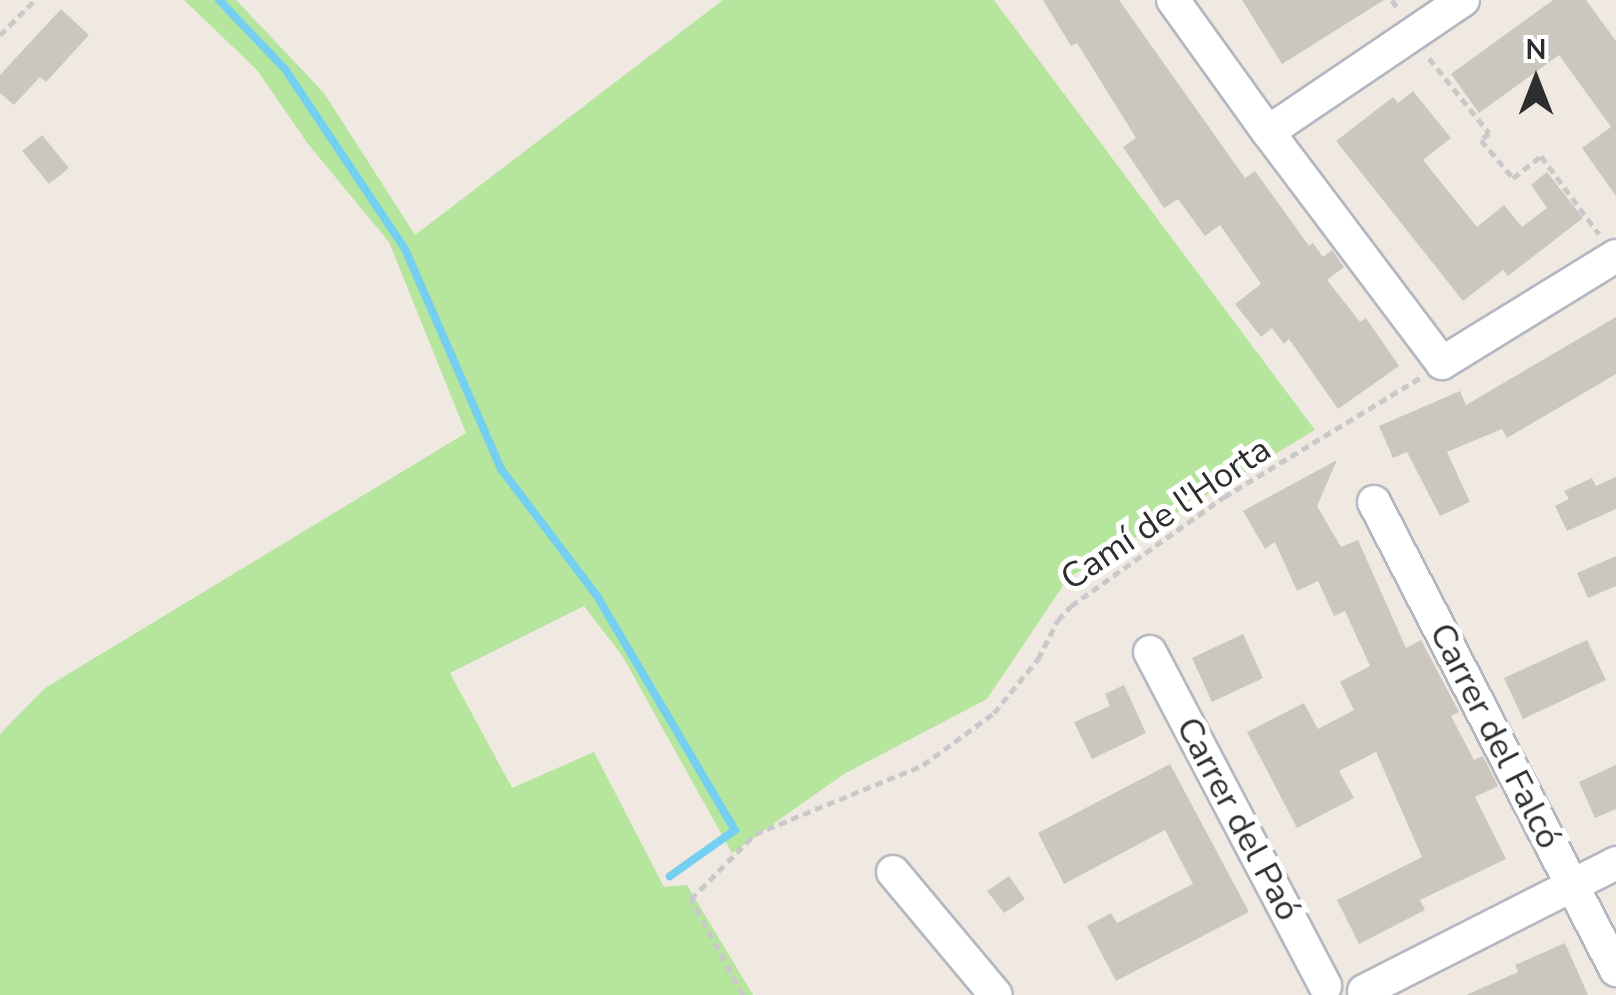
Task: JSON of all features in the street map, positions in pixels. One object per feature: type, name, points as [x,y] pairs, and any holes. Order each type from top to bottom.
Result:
[{"type":"street","points":[[1173,0],[1442,363],[1615,257]]},
{"type":"street","points":[[1268,132],[1463,0]]},
{"type":"street","name":"Carrer del Falcó","points":[[1374,502],[1616,970]]},
{"type":"street","name":"Carrer del Paó","points":[[1150,652],[1319,991]]},
{"type":"street","points":[[1319,991],[1342,982],[1364,993],[1616,863]]},
{"type":"street","points":[[893,872],[996,995]]},
{"type":"path","points":[[0,35],[36,0]]},
{"type":"path","points":[[1392,0],[1437,73],[1489,133],[1481,140],[1513,178],[1541,156],[1615,257]]},
{"type":"path","name":"Camí de l'Horta","points":[[743,995],[690,898],[755,834],[923,765],[994,713],[1038,659],[1058,620],[1071,606],[1224,498],[1442,363]]},
{"type":"green space","points":[[184,0],[236,0],[324,93],[415,235],[723,0],[994,0],[1315,430],[1068,578],[987,699],[844,774],[732,853],[623,657],[584,606],[450,673],[512,788],[594,752],[664,887],[687,885],[753,995],[0,995],[0,734],[45,688],[466,433],[389,242],[308,144],[257,70]]},
{"type":"building","points":[[1043,0],[1119,0],[1245,178],[1255,171],[1309,246],[1313,243],[1323,257],[1332,250],[1344,267],[1327,280],[1360,322],[1366,318],[1399,366],[1338,409],[1289,339],[1284,344],[1272,328],[1261,337],[1235,304],[1261,284],[1220,225],[1205,236],[1178,199],[1164,208],[1123,147],[1136,138],[1077,43],[1071,46]]},
{"type":"building","points":[[1242,0],[1384,0],[1282,64]]},
{"type":"building","points":[[1553,0],[1586,0],[1616,41],[1616,196],[1582,148],[1611,127],[1559,55],[1479,113],[1451,74]]},
{"type":"building","points":[[61,9],[89,35],[46,82],[40,77],[14,105],[0,93],[0,75]]},
{"type":"building","points":[[1413,91],[1451,138],[1423,160],[1477,227],[1504,205],[1522,227],[1547,208],[1531,185],[1547,172],[1583,218],[1508,276],[1503,270],[1463,301],[1336,141],[1393,97],[1398,103]]},
{"type":"building","points":[[42,135],[69,168],[49,184],[22,151]]},
{"type":"building","points":[[1616,317],[1616,374],[1507,438],[1502,429],[1447,452],[1470,502],[1440,516],[1407,452],[1393,458],[1379,426],[1460,391],[1466,405]]},
{"type":"building","points":[[1337,460],[1317,506],[1341,547],[1358,540],[1406,648],[1421,640],[1459,712],[1451,716],[1474,760],[1483,756],[1498,786],[1475,797],[1506,859],[1420,900],[1425,910],[1359,944],[1337,900],[1422,857],[1376,752],[1339,771],[1354,798],[1297,828],[1247,732],[1304,703],[1318,729],[1354,710],[1340,682],[1370,666],[1345,611],[1334,616],[1318,581],[1297,591],[1275,542],[1265,549],[1243,511]]},
{"type":"building","points":[[1616,477],[1616,509],[1567,531],[1555,506],[1569,499],[1564,491],[1592,478],[1596,486]]},
{"type":"building","points":[[1616,556],[1616,586],[1588,598],[1577,573]]},
{"type":"building","points":[[1243,634],[1263,678],[1212,702],[1192,658]]},
{"type":"building","points":[[1587,640],[1606,680],[1523,719],[1504,678]]},
{"type":"building","points":[[1124,685],[1146,733],[1092,759],[1074,722],[1110,706],[1105,694]]},
{"type":"building","points":[[1170,764],[1249,912],[1116,981],[1087,926],[1111,913],[1117,923],[1193,884],[1165,830],[1064,884],[1038,833]]},
{"type":"building","points":[[1616,765],[1616,809],[1595,818],[1579,782]]},
{"type":"building","points":[[1009,876],[1025,899],[1004,913],[987,891]]},
{"type":"building","points":[[1565,943],[1588,995],[1466,995],[1518,972],[1515,965]]},
{"type":"waterway","points":[[219,0],[285,69],[405,249],[501,469],[597,596],[735,830],[670,876]]}]
